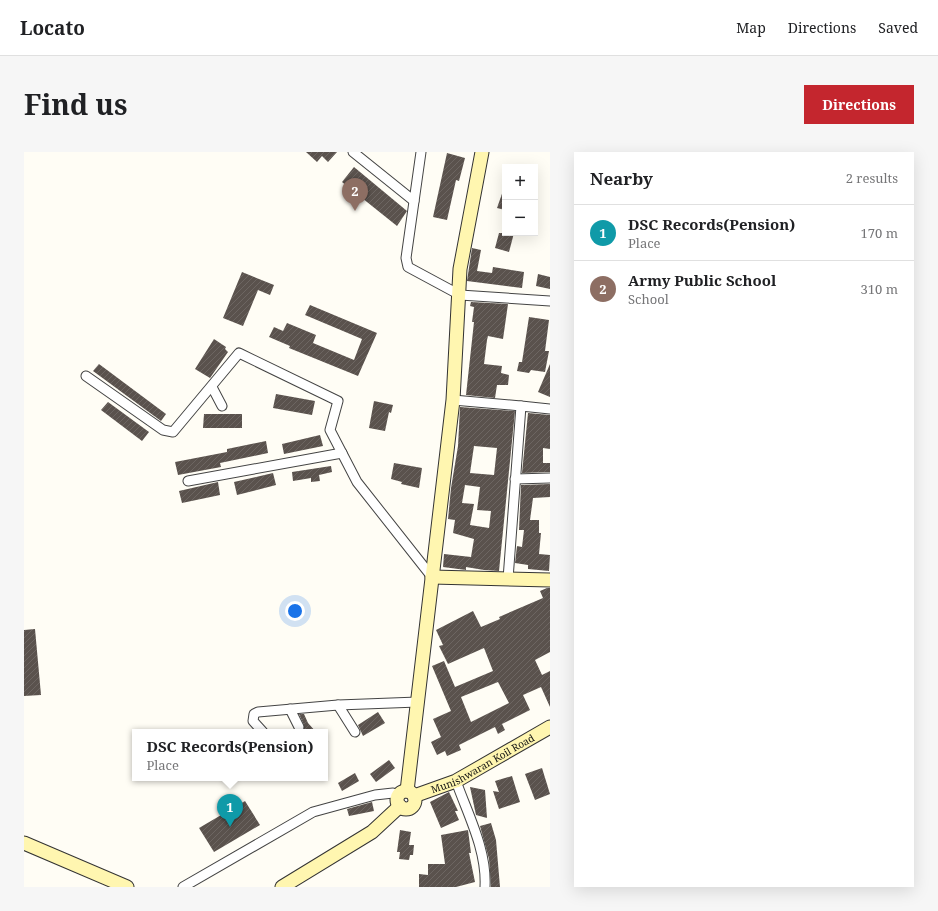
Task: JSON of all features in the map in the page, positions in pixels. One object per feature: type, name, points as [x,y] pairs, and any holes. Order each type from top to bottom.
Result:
[{"type":"street","points":[[353,152],[414,201]]},
{"type":"street","points":[[420,152],[406,258],[408,267],[460,295],[550,301]]},
{"type":"street","points":[[183,887],[313,812],[374,795],[393,793],[405,797],[418,702],[453,400],[460,295],[460,269],[482,152]]},
{"type":"street","points":[[86,376],[163,430],[173,432],[239,353],[338,400],[330,430],[357,482],[432,576],[550,580]]},
{"type":"street","points":[[212,387],[222,406]]},
{"type":"street","points":[[453,400],[550,409]]},
{"type":"street","points":[[508,579],[521,406]]},
{"type":"street","points":[[188,481],[342,453]]},
{"type":"street","points":[[515,478],[550,478]]},
{"type":"street","points":[[260,729],[253,721],[254,714],[258,712],[338,705],[418,702]]},
{"type":"street","points":[[338,705],[355,732]]},
{"type":"street","points":[[290,709],[299,727]]},
{"type":"street","name":"Munishwaran Koil Road","points":[[282,887],[372,832],[405,797],[456,781],[550,727]]},
{"type":"street","points":[[456,781],[478,840],[486,874],[485,887]]},
{"type":"street","points":[[24,843],[127,887]]},
{"type":"building","points":[[306,152],[337,152],[328,162],[322,156],[317,162]]},
{"type":"building","points":[[447,153],[465,158],[459,181],[456,180],[447,220],[433,217]]},
{"type":"building","points":[[354,167],[407,211],[397,226],[342,182]]},
{"type":"building","points":[[502,194],[502,209],[497,208]]},
{"type":"building","points":[[499,233],[502,233],[502,236],[513,236],[509,252],[495,248]]},
{"type":"building","points":[[472,248],[481,250],[477,271],[492,273],[493,267],[524,272],[522,288],[467,281]]},
{"type":"building","points":[[242,272],[274,285],[270,295],[258,290],[243,326],[223,318]]},
{"type":"building","points":[[538,274],[550,277],[550,289],[536,286]]},
{"type":"building","points":[[471,302],[508,304],[503,339],[488,336],[487,340],[484,364],[502,366],[501,373],[509,375],[508,385],[497,385],[495,398],[466,395],[474,322],[472,322],[474,307],[470,306]]},
{"type":"building","points":[[310,305],[377,333],[358,376],[289,348],[290,346],[269,337],[274,327],[283,331],[287,323],[316,335],[313,343],[354,360],[362,339],[305,315]]},
{"type":"building","points":[[529,317],[549,320],[545,351],[549,351],[545,372],[531,370],[529,373],[517,371],[519,362],[522,362]]},
{"type":"building","points":[[214,339],[226,347],[225,349],[228,352],[210,378],[195,369]]},
{"type":"building","points":[[99,364],[166,414],[161,421],[93,371]]},
{"type":"building","points":[[550,364],[550,397],[538,392]]},
{"type":"building","points":[[276,394],[315,401],[312,415],[273,408]]},
{"type":"building","points":[[374,401],[393,405],[391,413],[389,412],[385,431],[369,428]]},
{"type":"building","points":[[108,402],[149,432],[142,441],[101,410]]},
{"type":"building","points":[[460,407],[515,411],[499,571],[466,567],[466,570],[443,567],[444,554],[471,557],[474,539],[453,533],[455,520],[448,519],[451,488],[458,446]],"holes":[[[474,446],[497,448],[494,475],[470,473]],[[465,485],[480,487],[477,510],[491,511],[489,528],[470,525],[474,504],[462,503]]]},
{"type":"building","points":[[528,413],[550,415],[550,449],[543,448],[543,463],[550,463],[550,472],[522,473]]},
{"type":"building","points":[[204,414],[242,414],[242,428],[203,428]]},
{"type":"building","points":[[320,435],[323,446],[284,454],[282,444]]},
{"type":"building","points":[[266,441],[268,453],[220,463],[221,467],[178,475],[175,462],[227,452],[227,449]]},
{"type":"building","points":[[394,463],[422,468],[419,488],[401,484],[402,482],[391,479]]},
{"type":"building","points":[[331,466],[332,472],[319,475],[320,481],[311,482],[311,478],[293,481],[292,472]]},
{"type":"building","points":[[273,473],[276,485],[237,495],[234,482]]},
{"type":"building","points":[[218,482],[220,495],[182,503],[179,491]]},
{"type":"building","points":[[550,484],[550,497],[533,498],[530,520],[539,520],[539,533],[541,533],[539,554],[550,555],[549,571],[528,569],[528,565],[515,563],[517,546],[522,547],[524,530],[519,530],[521,485]]},
{"type":"building","points":[[550,588],[550,652],[535,660],[542,675],[550,671],[550,707],[541,687],[523,695],[530,710],[502,724],[505,730],[498,734],[495,727],[459,745],[461,750],[447,756],[445,751],[437,755],[431,742],[441,737],[433,719],[451,711],[432,666],[444,661],[455,687],[493,671],[484,648],[448,664],[439,646],[443,645],[436,630],[473,611],[481,627],[500,619],[499,617],[543,598],[540,591]],"holes":[[[498,682],[509,703],[471,722],[461,697]]]},
{"type":"building","points":[[35,629],[41,695],[24,696],[24,630]]},
{"type":"building","points":[[378,712],[385,723],[363,736],[358,725]]},
{"type":"building","points":[[299,714],[304,714],[308,723],[313,729],[303,729],[304,725]]},
{"type":"building","points":[[389,760],[395,768],[376,782],[370,774]]},
{"type":"building","points":[[542,768],[550,794],[535,800],[525,774]]},
{"type":"building","points":[[355,773],[359,781],[342,791],[338,783]]},
{"type":"building","points":[[512,776],[520,802],[499,809],[493,791],[499,792],[495,781]]},
{"type":"building","points":[[470,787],[485,790],[487,818],[476,815]]},
{"type":"building","points":[[449,792],[458,811],[455,811],[459,820],[441,828],[430,802]]},
{"type":"building","points":[[245,801],[260,825],[214,852],[199,828]]},
{"type":"building","points":[[372,802],[374,811],[349,816],[347,809]]},
{"type":"building","points":[[491,823],[496,840],[500,887],[491,887],[489,859],[480,826]]},
{"type":"building","points":[[400,830],[411,832],[409,845],[414,845],[413,855],[410,855],[409,860],[399,859],[400,852],[397,852]]},
{"type":"building","points":[[468,830],[471,853],[469,853],[475,882],[456,887],[419,887],[419,874],[428,875],[428,864],[445,864],[441,835]]},
{"type":"place","name":"Army Public School","points":[[355,211]]},
{"type":"place","name":"DSC Records(Pension)","points":[[230,827]]}]
